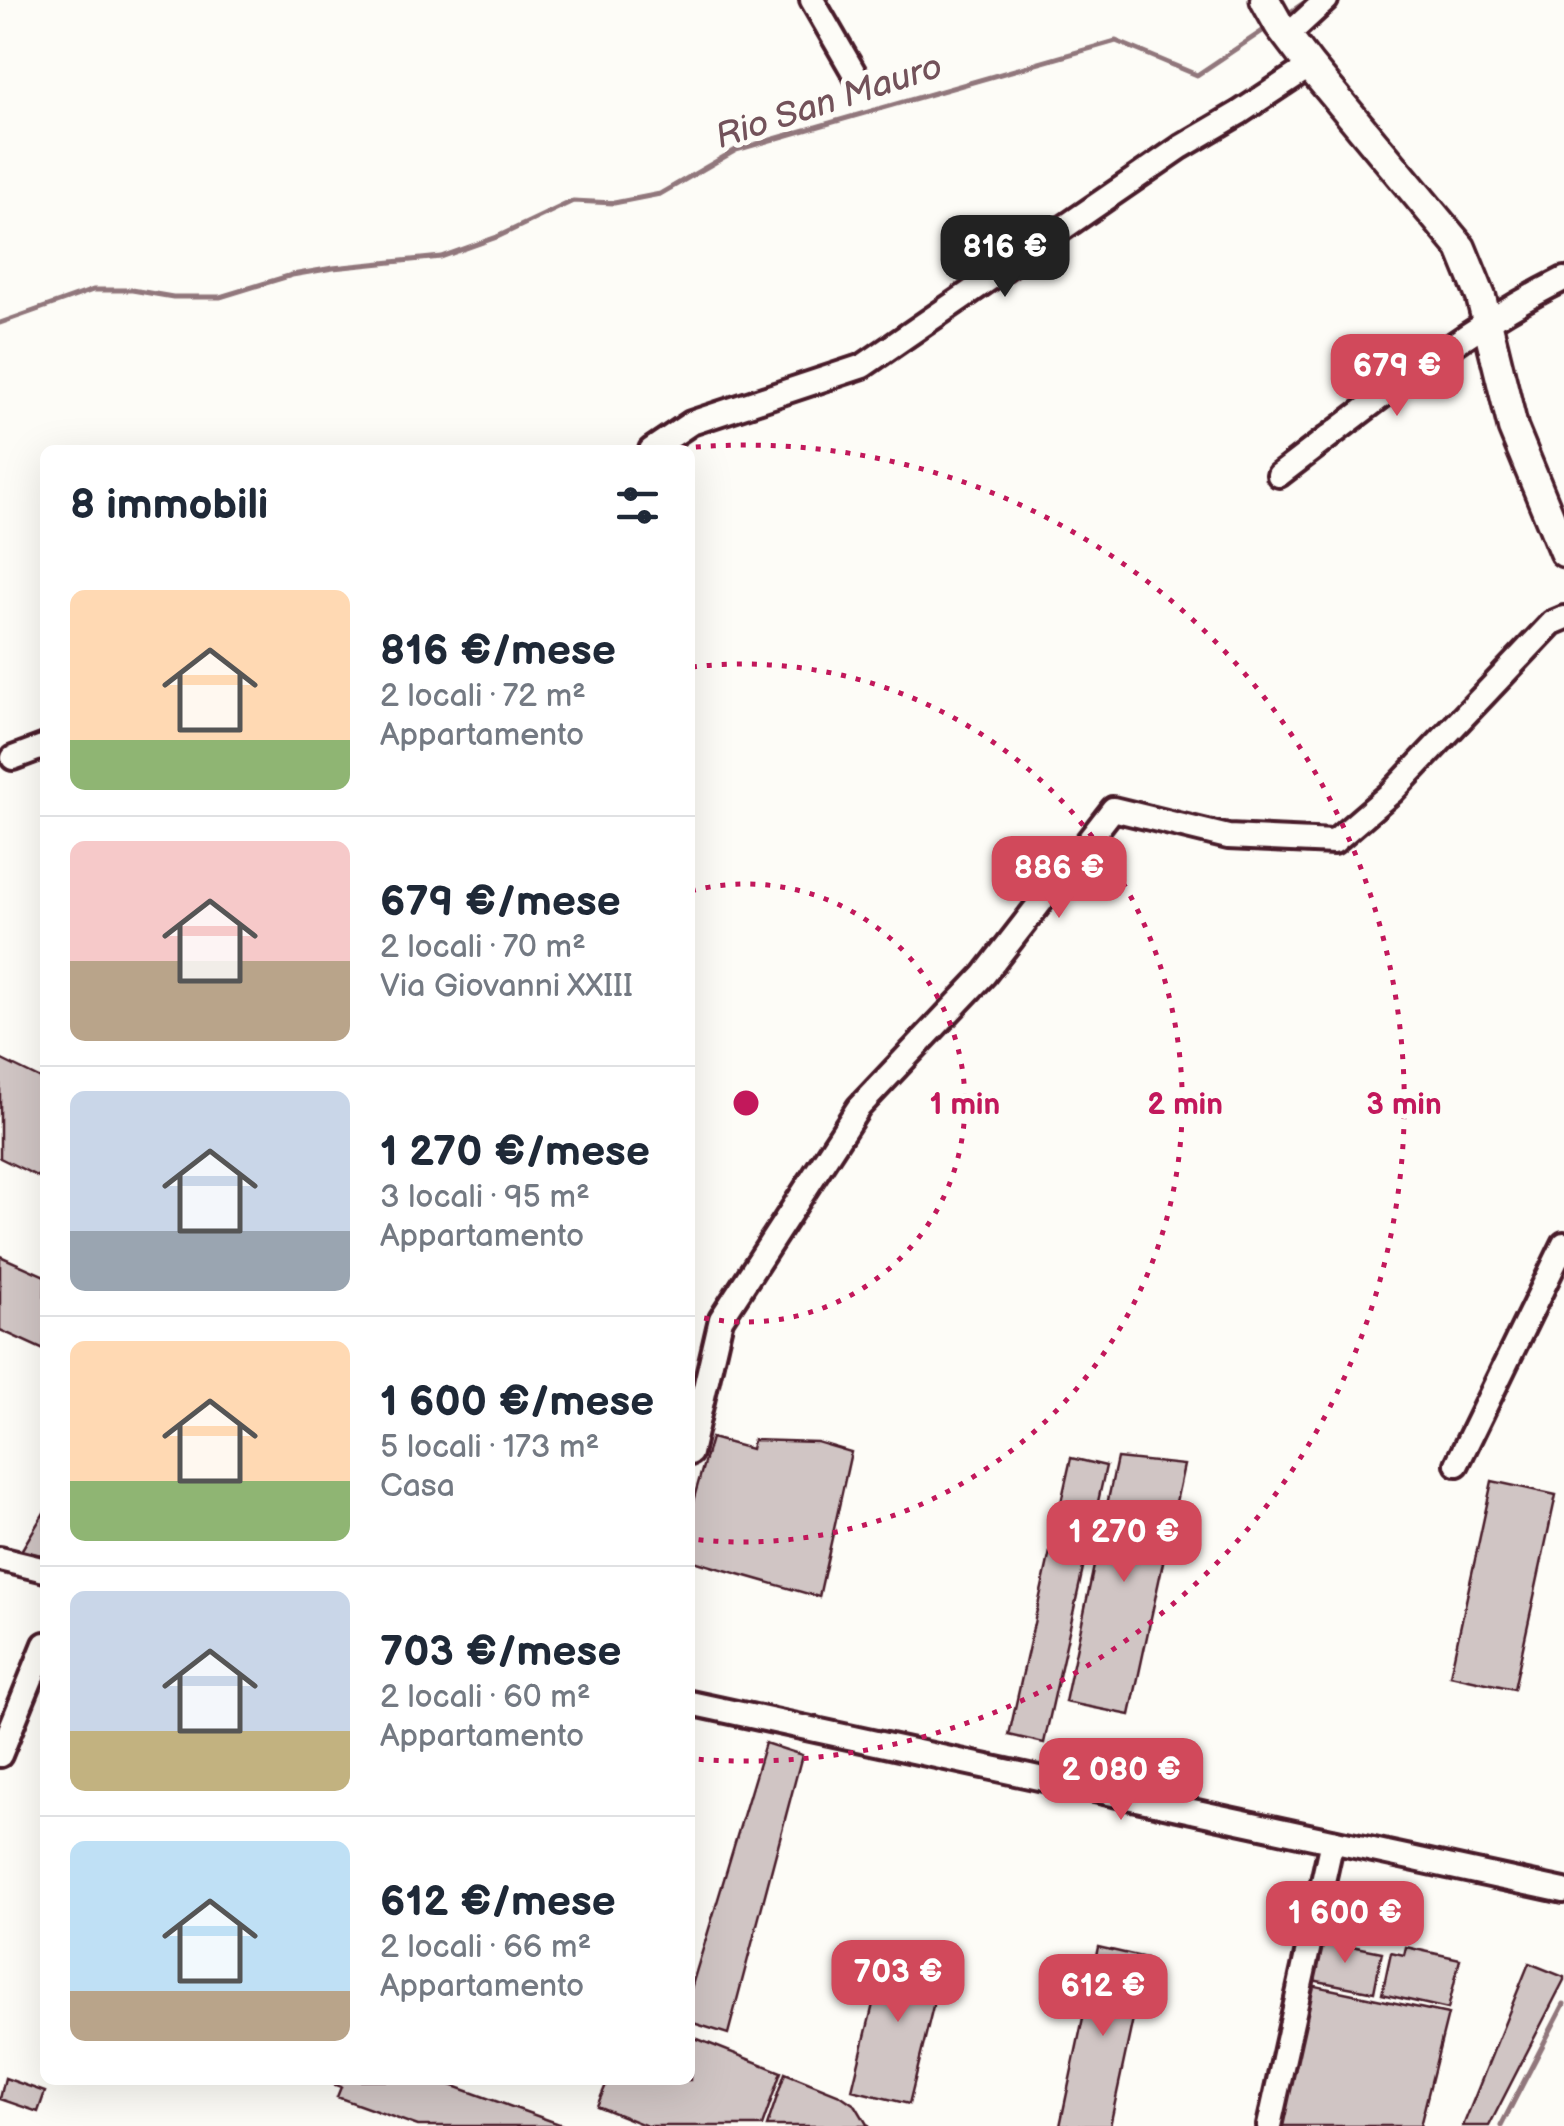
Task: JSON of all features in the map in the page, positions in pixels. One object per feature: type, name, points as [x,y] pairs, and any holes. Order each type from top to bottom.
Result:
[{"type":"main road","points":[[1275,18],[1310,66],[1462,248],[1481,297],[1513,428],[1564,552]]},
{"type":"street","points":[[812,0],[856,78]]},
{"type":"street","points":[[1275,18],[1326,0]]},
{"type":"street","points":[[658,445],[690,423],[863,366],[1181,147],[1310,66]]},
{"type":"street","points":[[1279,475],[1458,340],[1511,305],[1564,279]]},
{"type":"street","points":[[695,1431],[720,1319],[838,1139],[860,1107],[984,975],[1113,809],[1228,837],[1334,842],[1392,792],[1552,623],[1564,618]]},
{"type":"street","points":[[13,758],[40,748]]},
{"type":"street","points":[[1457,1464],[1564,1244]]},
{"type":"street","points":[[0,1560],[40,1569]]},
{"type":"street","points":[[0,1755],[40,1656]]},
{"type":"street","points":[[695,1704],[1564,1891]]},
{"type":"street","points":[[1268,2126],[1332,1841]]},
{"type":"building","points":[[0,1059],[40,1079],[40,1178],[0,1158]]},
{"type":"building","points":[[0,1256],[40,1274],[40,1348],[0,1330]]},
{"type":"building","points":[[711,1438],[751,1449],[753,1440],[817,1442],[851,1452],[819,1597],[695,1561],[695,1494]]},
{"type":"building","points":[[1071,1458],[1106,1466],[1044,1743],[1009,1735]]},
{"type":"building","points":[[1117,1458],[1184,1465],[1130,1715],[1065,1702]]},
{"type":"building","points":[[1492,1481],[1556,1495],[1514,1689],[1450,1675]]},
{"type":"building","points":[[40,1519],[40,1555],[21,1551]]},
{"type":"building","points":[[765,1743],[802,1755],[728,2034],[695,2024],[695,1975]]},
{"type":"building","points":[[1316,1939],[1382,1952],[1374,1992],[1307,1979]]},
{"type":"building","points":[[887,1947],[944,1961],[909,2104],[852,2090]]},
{"type":"building","points":[[1098,1947],[1146,1958],[1110,2126],[1060,2126]]},
{"type":"building","points":[[1406,1947],[1460,1959],[1448,2009],[1382,1994],[1391,1952],[1404,1955]]},
{"type":"building","points":[[1529,1963],[1564,1980],[1489,2126],[1463,2126]]},
{"type":"building","points":[[1306,1984],[1448,2014],[1420,2126],[1275,2126]]},
{"type":"building","points":[[695,2038],[781,2072],[762,2126],[647,2126],[597,2106],[606,2085],[695,2085]]},
{"type":"building","points":[[785,2073],[840,2095],[856,2106],[868,2126],[767,2126]]},
{"type":"building","points":[[5,2078],[45,2092],[38,2112],[0,2099]]},
{"type":"building","points":[[336,2085],[451,2085],[565,2126],[418,2126],[337,2097],[341,2087]]},
{"type":"waterway","name":"Rio San Mauro","points":[[1283,17],[1308,0]]},
{"type":"waterway","name":"Rio San Mauro","points":[[0,323],[93,290],[220,297],[292,275],[441,257],[497,237],[573,201],[614,203],[660,194],[736,150],[1116,41],[1197,75],[1270,26]]},
{"type":"waterway","points":[[1501,2126],[1564,2004]]}]
